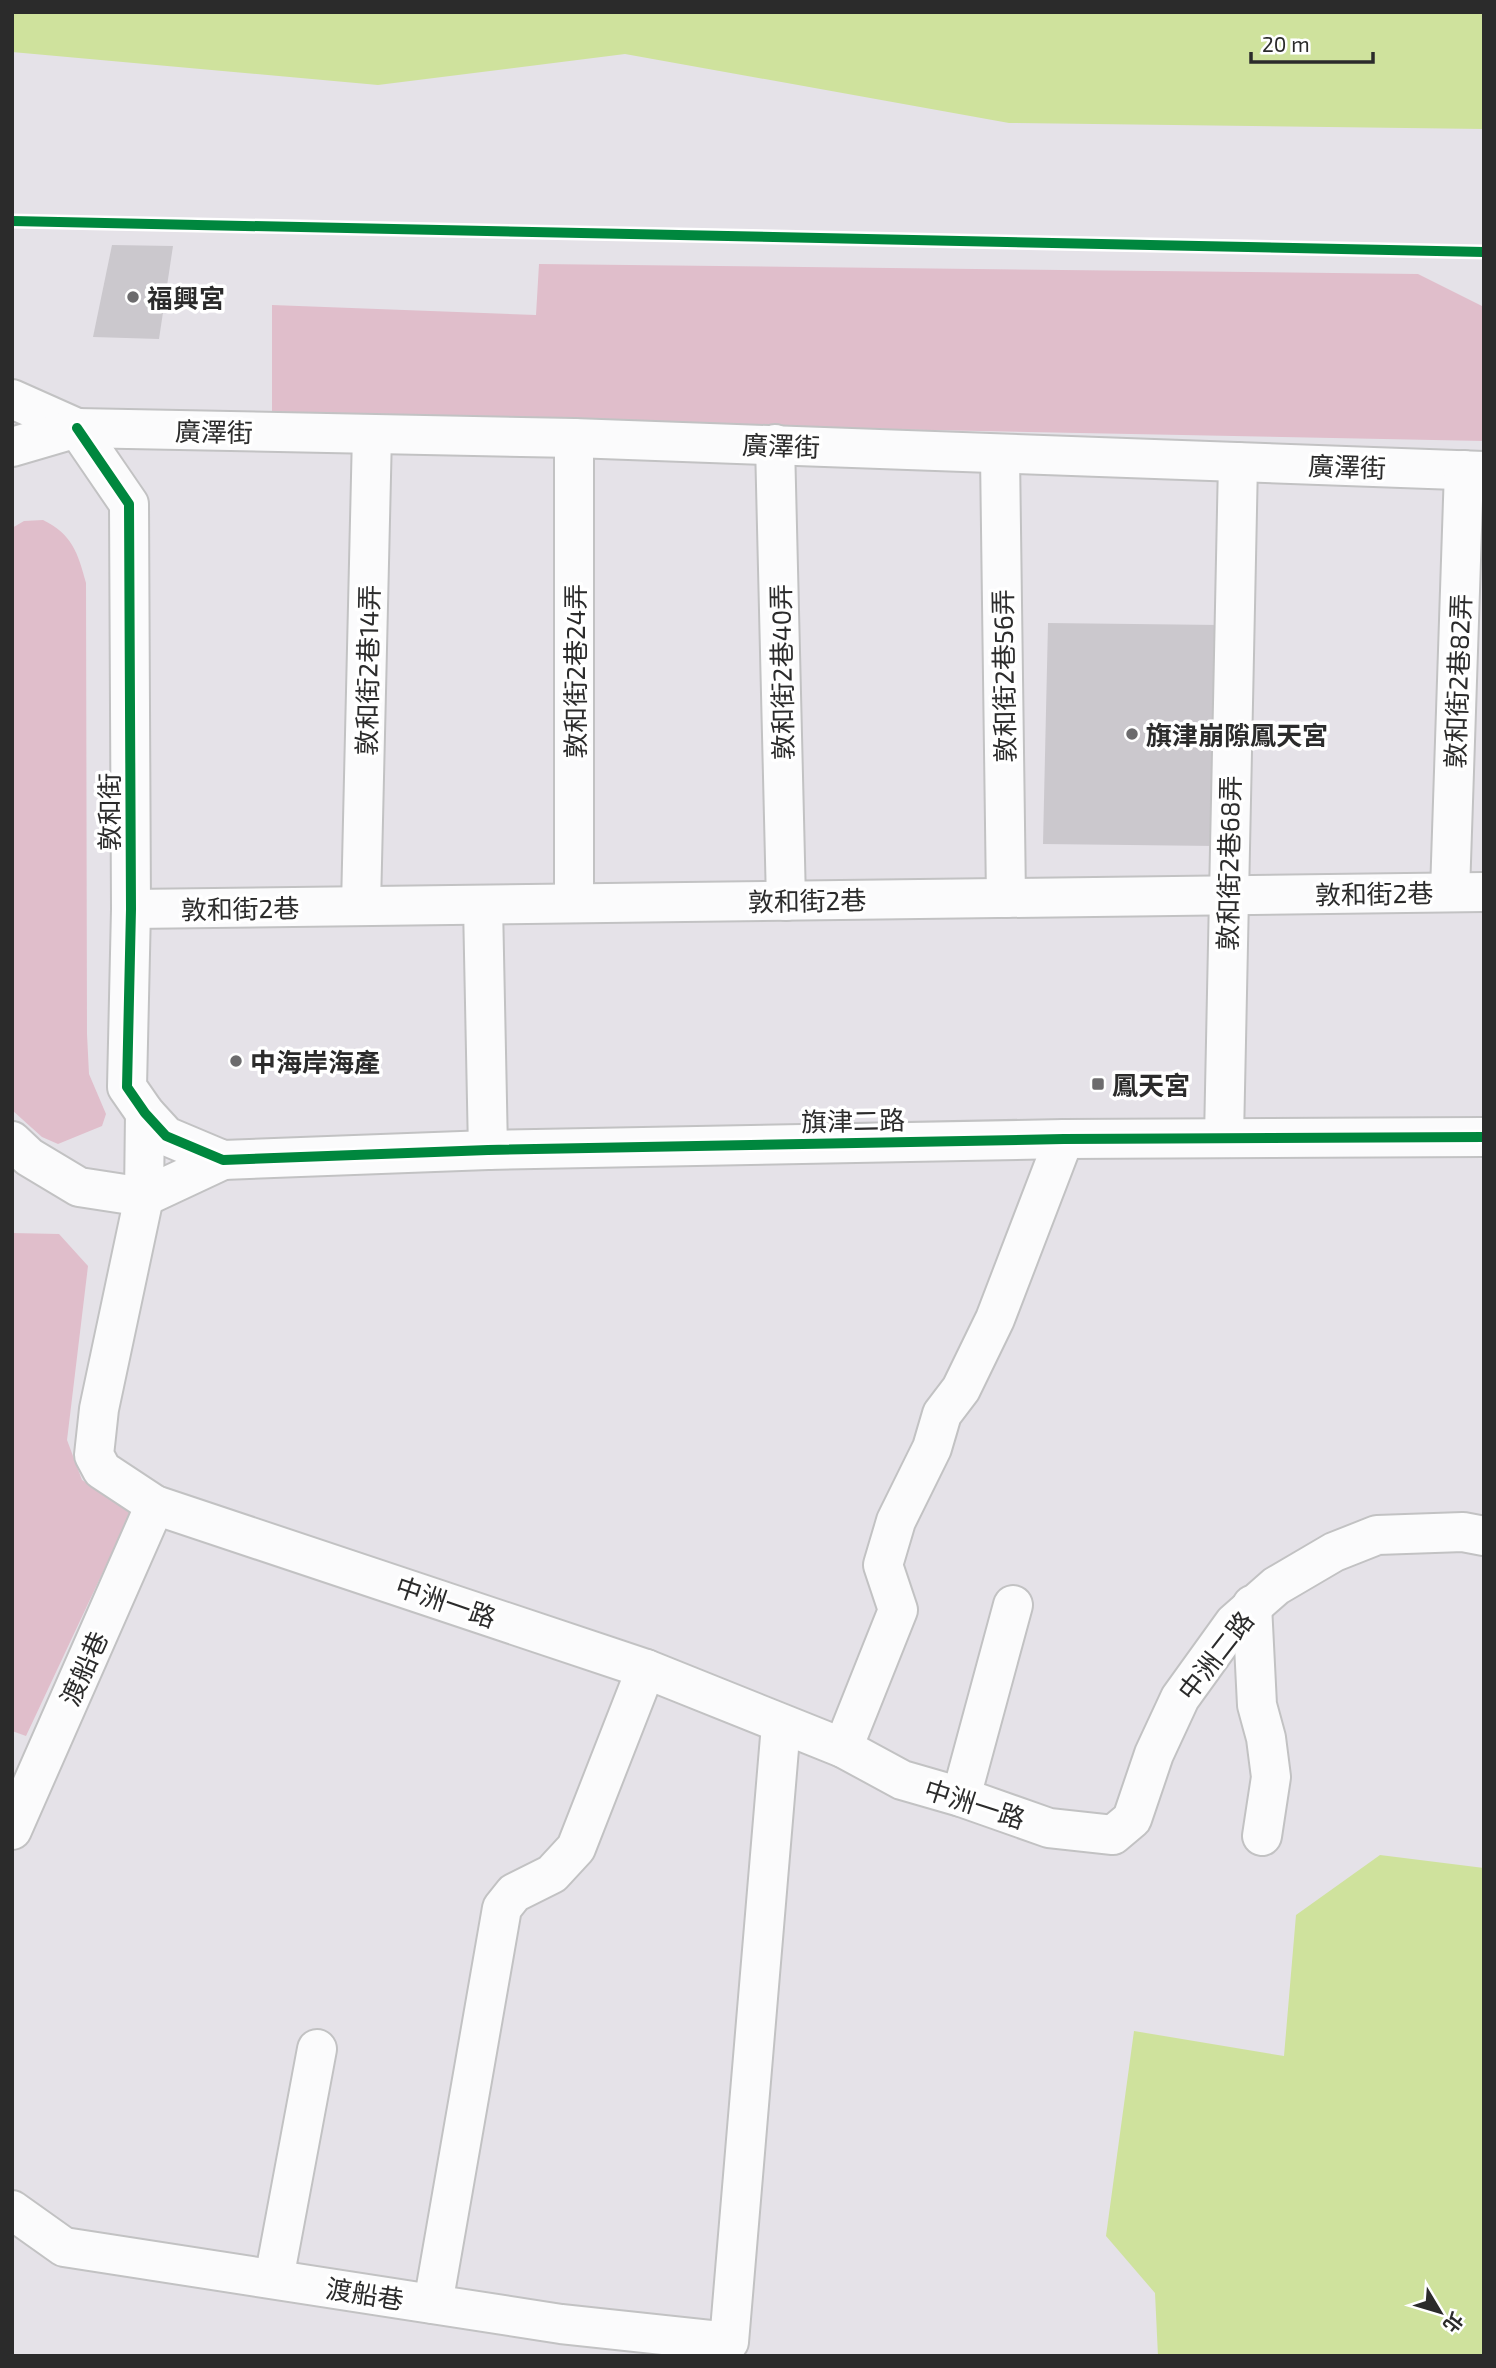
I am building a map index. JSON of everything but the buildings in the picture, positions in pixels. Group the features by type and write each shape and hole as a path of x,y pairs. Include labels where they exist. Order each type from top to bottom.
{"street":[{"path":"12,399 77,428"},
{"path":"12,447 77,428"},
{"name":"廣澤街","path":"77,428 775,444 1000,455 1474,471"},
{"name":"敦和街","path":"77,428 129,504 131,909 127,1087 145,1113 166,1136 223,1160"},
{"name":"敦和街2巷14弄","path":"361,906 372,434"},
{"name":"敦和街2巷24弄","path":"574,438 574,903"},
{"name":"敦和街2巷40弄","path":"775,444 786,901"},
{"name":"敦和街2巷56弄","path":"1000,455 1006,898"},
{"name":"敦和街2巷68弄","path":"1224,1138 1238,463"},
{"name":"敦和街2巷82弄","path":"1467,892 1474,471"},
{"name":"敦和街2巷","path":"131,909 1467,892"},
{"path":"483,905 488,1150"},
{"name":"中洲一路","path":"145,1113 144,1197 99,1409 94,1455 102,1470 155,1505 646,1669 843,1748 902,1780 961,1797 1049,1828 1113,1835 1132,1819"},
{"name":"旗津二路","path":"223,1160 488,1150 1064,1139 1484,1137"},
{"path":"843,1748 898,1610 883,1565 896,1521 932,1448 942,1415 961,1389 995,1319 1064,1139"},
{"path":"12,1141 29,1157 79,1187 144,1197 223,1160"},
{"name":"渡船巷","path":"12,1830 155,1505"},
{"name":"中洲二路","path":"1132,1819 1154,1754 1180,1698 1227,1633 1252,1605 1276,1586 1334,1552 1377,1535 1463,1532 1484,1536"},
{"path":"961,1797 1013,1605"},
{"path":"1252,1605 1257,1705 1266,1738 1270,1777 1262,1836"},
{"path":"433,2304 502,1908 514,1893 552,1874 576,1848 646,1669"},
{"name":"渡船巷","path":"12,2210 64,2247 561,2324 729,2342 781,1725"},
{"path":"274,2280 317,2049"}],"shaded area":[{"path":"12,12 1484,12 1484,129 1009,123 625,54 378,85 12,52"},
{"path":"539,264 1418,274 1484,307 1484,441 272,417 272,305 536,315"},
{"path":"43,520 67,538 80,562 86,583 87,1034 89,1074 106,1114 102,1126 58,1144 42,1137 12,1110 12,528 24,521"},
{"path":"12,1233 59,1234 88,1266 67,1440 82,1480 132,1510 26,1736 12,1731"},
{"path":"1380,1855 1484,1868 1484,2356 1158,2356 1155,2293 1106,2236 1134,2031 1284,2056 1296,1915"}],"cycle path":[{"path":"12,221 1484,252"},
{"path":"77,428 129,504 131,909 127,1087 145,1113 166,1136 223,1160 488,1150 1064,1139 1484,1137"}],"place":[{"name":"福興宮","path":"133,297"},
{"name":"旗津崩隙鳳天宮","path":"1132,734"},
{"name":"中海岸海產","path":"236,1061"},
{"name":"鳳天宮","path":"1098,1084"}]}
